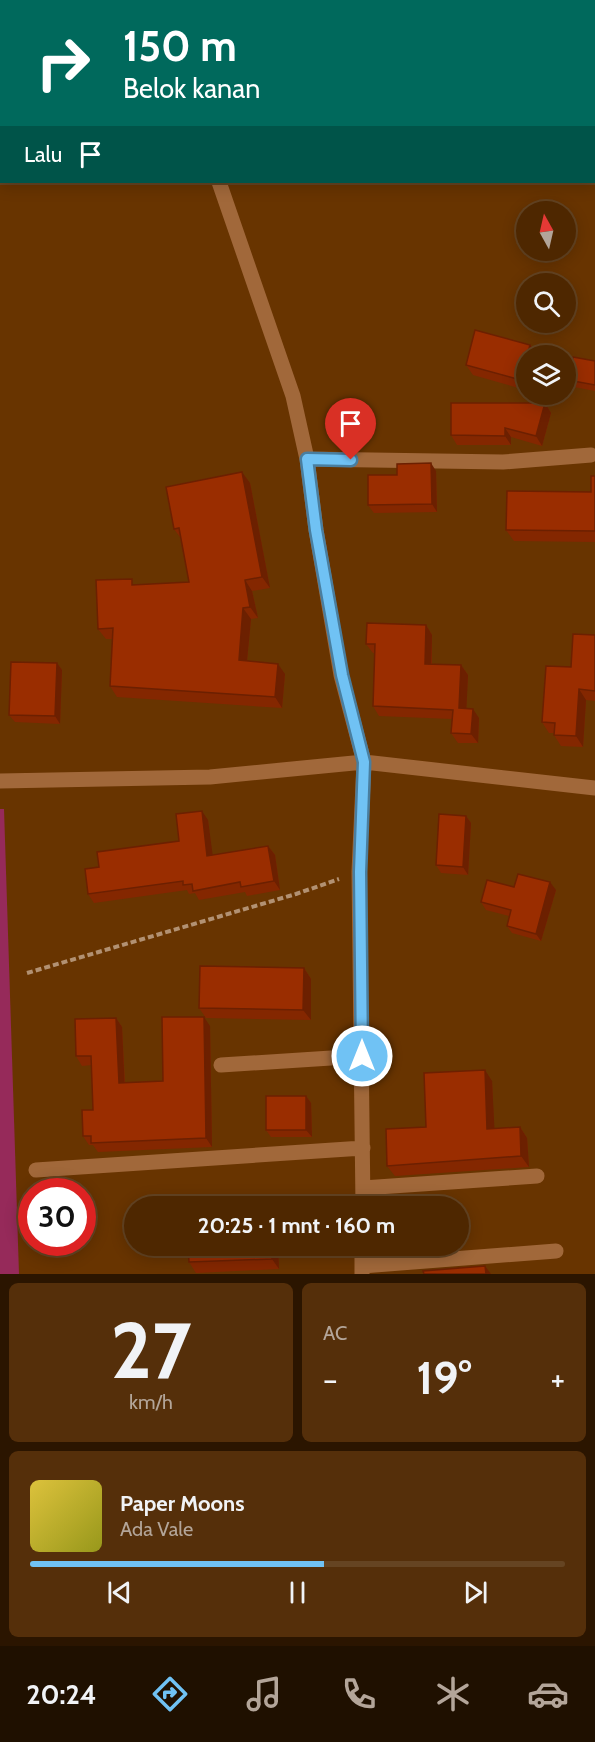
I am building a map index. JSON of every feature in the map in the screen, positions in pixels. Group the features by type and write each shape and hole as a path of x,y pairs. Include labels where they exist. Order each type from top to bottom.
{"street":[{"path":"219,183 293,396 307,459 340,665 364,762 360,872 363,1196"},
{"path":"307,459 503,462 591,455"},
{"path":"0,781 210,777 364,762 595,788"},
{"path":"221,1065 362,1056"},
{"path":"36,1170 363,1148"},
{"path":"363,1188 537,1176"},
{"path":"362,1270 556,1251"}],"path":[{"path":"27,974 296,894 360,872"}],"shaded area":[{"path":"0,809 4,809 19,1274 0,1274"}],"building":[{"path":"475,330 530,345 516,345 516,379 466,365"},
{"path":"576,358 595,361 595,385 576,381"},
{"path":"451,403 544,405 536,436 505,428 505,436 451,435"},
{"path":"431,463 432,504 368,505 368,475 397,475 397,464"},
{"path":"242,472 262,577 245,580 250,607 243,608 239,660 278,664 275,697 110,686 113,628 98,629 96,580 132,579 132,585 189,582 179,528 174,529 166,487"},
{"path":"591,476 595,476 595,531 506,530 507,491 591,492"},
{"path":"367,623 426,625 425,664 461,665 459,708 473,709 471,734 451,733 453,710 373,706 375,644 366,644"},
{"path":"573,634 595,635 595,691 579,689 576,736 554,735 555,723 542,722 546,666 571,667"},
{"path":"11,662 57,663 55,716 9,715"},
{"path":"202,811 207,856 268,846 274,881 241,887 240,882 193,891 192,884 183,885 183,881 88,894 85,869 99,867 97,852 179,841 176,814"},
{"path":"439,814 466,816 463,867 436,865"},
{"path":"518,874 550,882 536,934 507,926 511,910 481,902 487,880 514,887"},
{"path":"200,966 304,968 303,1010 199,1008"},
{"path":"162,1017 204,1017 206,1138 91,1143 91,1136 83,1136 82,1110 93,1110 91,1056 76,1056 75,1019 116,1018 119,1083 163,1081"},
{"path":"485,1070 487,1129 520,1127 521,1156 387,1166 386,1129 426,1127 424,1073"},
{"path":"266,1096 306,1096 306,1130 266,1130"},
{"path":"189,1256 272,1256 272,1259 189,1262"},
{"path":"485,1266 486,1274 424,1274 423,1271"}],"route":[{"path":"351,460 307,459 328,604 342,675 364,762 360,872 362,1056"}]}
